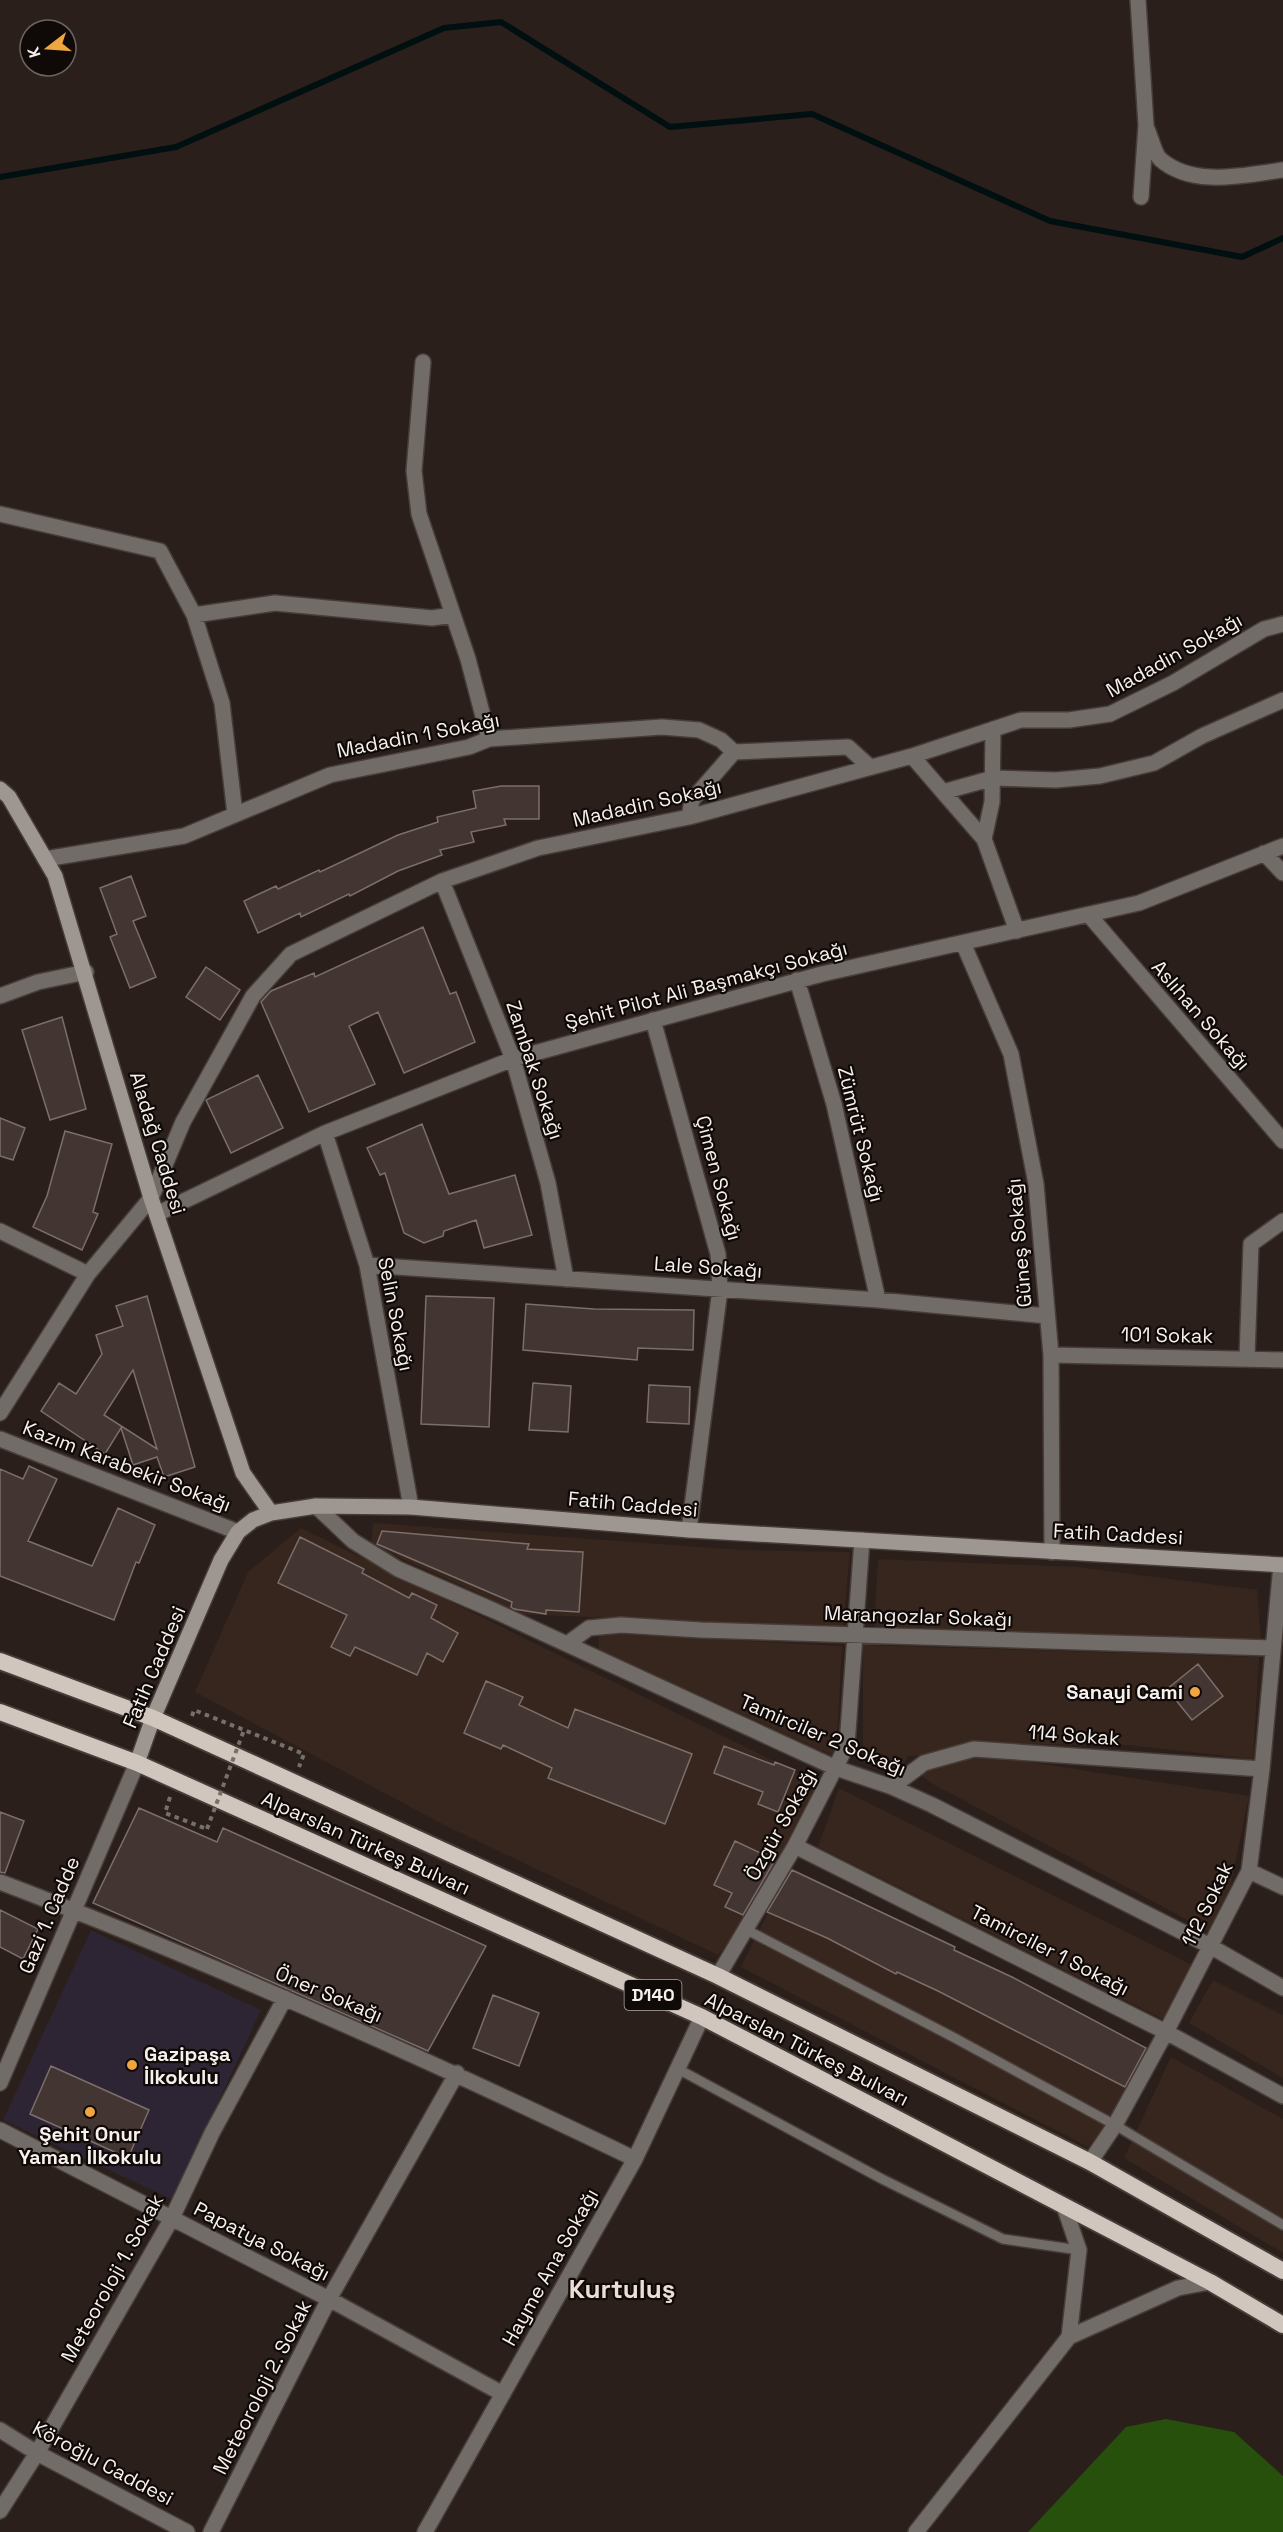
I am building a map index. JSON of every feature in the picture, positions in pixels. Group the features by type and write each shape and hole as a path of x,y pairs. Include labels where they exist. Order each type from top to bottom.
{"highway":[{"name":"Alparslan Türkeş Bulvarı","path":"0,1661 153,1718 718,1976 1090,2162 1283,2271"},
{"name":"Alparslan Türkeş Bulvarı","path":"0,1712 137,1763 702,2018 1210,2282 1283,2325"}],"main road":[{"name":"Aladağ Caddesi","path":"0,789 9,797 55,876 86,972 156,1214 243,1473 271,1513"},
{"name":"Fatih Caddesi","path":"137,1763 153,1718 221,1560 238,1532 253,1520 271,1513 316,1506 411,1507 689,1530 1282,1565"}],"street":[{"path":"1138,0 1146,126 1141,197"},
{"path":"1146,126 1159,158 1191,176 1229,177 1283,170"},
{"path":"423,362 414,471 419,514 468,658 489,739"},
{"path":"0,514 159,551 194,615 222,703 235,814"},
{"path":"194,615 275,603 432,618 453,615"},
{"name":"Madadin Sokağı","path":"151,1198 183,1122 253,996 291,954 442,881 538,849 688,817 912,756 1021,720 1069,720 1110,714 1173,684 1264,629 1283,624"},
{"path":"943,792 993,778 1056,780 1100,776 1154,763 1202,736 1283,700"},
{"name":"Madadin 1 Sokağı","path":"45,859 184,836 330,775 469,747 489,739 662,727 699,730 721,740 734,752"},
{"path":"984,839 992,802 993,729"},
{"path":"688,817 692,800 734,752 848,747 870,767"},
{"path":"912,756 984,839 1017,931"},
{"name":"Şehit Pilot Ali Başmakçı Sokağı","path":"156,1214 325,1133 513,1059 797,980 1139,903 1283,846"},
{"path":"1264,853 1283,873"},
{"name":"Zambak Sokağı","path":"442,881 513,1059 548,1183 566,1279"},
{"name":"Aslıhan Sokağı","path":"1089,915 1283,1142"},
{"name":"Güneş Sokağı","path":"963,943 1011,1054 1036,1184 1051,1355 1052,1552"},
{"path":"0,996 38,982 86,972"},
{"name":"Zümrüt Sokağı","path":"797,980 834,1104 878,1300"},
{"name":"Çimen Sokağı","path":"652,1020 718,1254 720,1289 689,1530"},
{"name":"Selin Sokağı","path":"325,1133 367,1265 411,1507"},
{"path":"0,1413 88,1274 151,1198"},
{"path":"1247,1358 1251,1244 1283,1221"},
{"path":"0,1232 88,1274"},
{"name":"Lale Sokağı","path":"367,1265 878,1300 1047,1316"},
{"name":"101 Sokak","path":"1051,1355 1283,1360"},
{"name":"Kazım Karabekir Sokağı","path":"0,1439 238,1532"},
{"name":"Tamirciler 2 Sokağı","path":"316,1506 354,1541 398,1569 836,1768 892,1787 1210,1946 1283,1988"},
{"name":"Özgür Sokağı","path":"718,1976 795,1846 847,1745 862,1540"},
{"name":"112 Sokak","path":"1090,2162 1115,2125 1166,2032 1249,1871 1262,1769 1272,1648 1282,1565"},
{"name":"Marangozlar Sokağı","path":"567,1644 589,1628 621,1625 1272,1648"},
{"name":"114 Sokak","path":"892,1787 924,1762 974,1749 1262,1769"},
{"name":"Gazi 1. Cadde","path":"0,2083 137,1763"},
{"name":"Tamirciler 1 Sokağı","path":"795,1846 1166,2032 1283,2096"},
{"path":"1249,1871 1283,1887"},
{"name":"Öner Sokağı","path":"0,1882 75,1910 285,1998 457,2073 636,2159"},
{"name":"Meteoroloji 1. Sokak","path":"0,2511 37,2452 172,2218 212,2133 285,1998"},
{"name":"Hayme Ana Sokağı","path":"425,2532 636,2159 702,2018"},
{"name":"Meteoroloji 2. Sokak","path":"212,2532 329,2299 457,2073"},
{"name":"Papatya Sokağı","path":"0,2130 329,2299 503,2394"},
{"path":"1064,2206 1079,2250 1069,2337"},
{"path":"916,2532 1069,2337 1178,2288 1210,2282"},
{"name":"Köroğlu Caddesi","path":"0,2430 187,2532"}],"lane":[{"path":"745,1929 951,2036 1115,2125 1283,2225"},
{"path":"678,2069 882,2179 1003,2239 1079,2250"}],"path":[{"path":"194,1710 304,1754"},
{"path":"165,1813 207,1829 244,1730"}],"shaded area":[{"path":"373,1523 741,1550 850,1552 843,1628 517,1614 478,1593 371,1545"},
{"path":"301,1528 818,1783 747,1919 718,1955 448,1827 195,1692 248,1572"},
{"path":"878,1559 1077,1567 1257,1590 1261,1641 874,1631"},
{"path":"599,1633 842,1646 836,1757 599,1650"},
{"path":"863,1645 1259,1657 1253,1759 1128,1745 993,1744 945,1754 908,1756 901,1769 863,1762"},
{"path":"977,1754 1249,1796 1227,1903 1212,1933 931,1783 915,1771"},
{"path":"839,1788 1194,1966 1165,2020 818,1847"},
{"path":"791,1867 1152,2050 1121,2109 1088,2147 741,1967"},
{"name":"Gazipaşa İlkokulu","path":"91,1930 261,2010 173,2200 3,2120"},
{"path":"1213,1980 1283,2015 1283,2078 1189,2023"},
{"path":"1171,2057 1283,2119 1283,2253 1124,2158"}],"green space":[{"path":"1166,2419 1234,2432 1283,2476 1283,2532 1028,2532 1126,2427"}],"building":[{"path":"501,786 539,786 539,819 504,819 506,825 471,832 474,842 440,850 442,855 398,871 350,896 349,894 301,917 300,913 258,933 244,901 276,886 278,889 319,870 320,872 398,835 438,822 437,817 476,808 473,791"},
{"path":"131,876 146,916 133,921 156,977 130,988 110,937 117,934 100,888"},
{"path":"423,927 450,994 456,992 475,1042 404,1073 378,1012 349,1026 375,1084 309,1112 261,1002 271,991 314,973 315,977"},
{"path":"206,967 240,990 220,1020 186,997"},
{"path":"62,1017 86,1109 50,1120 22,1030"},
{"path":"258,1075 283,1128 231,1153 206,1100"},
{"path":"0,1118 25,1128 13,1160 0,1156"},
{"path":"422,1124 449,1194 515,1175 532,1235 484,1248 476,1220 444,1231 443,1236 424,1243 404,1233 385,1173 380,1175 367,1148"},
{"path":"65,1131 112,1144 93,1212 98,1214 82,1250 33,1227 47,1196"},
{"path":"147,1296 195,1467 164,1477 157,1457 133,1465 121,1428 105,1454 41,1411 59,1383 76,1394 102,1354 96,1335 123,1326 116,1306","holes":["133,1370 157,1449 104,1415"]},
{"path":"426,1296 494,1298 489,1427 421,1424"},
{"path":"526,1304 594,1309 694,1310 693,1350 638,1348 637,1360 523,1350"},
{"path":"533,1383 571,1386 568,1432 529,1430"},
{"path":"649,1385 690,1387 689,1424 647,1422"},
{"path":"29,1466 57,1479 28,1541 92,1566 118,1508 155,1525 139,1563 136,1562 114,1620 0,1576 0,1469 23,1479"},
{"path":"382,1531 529,1544 527,1549 583,1552 579,1612 546,1610 546,1614 514,1609 511,1607 512,1602 377,1544"},
{"path":"300,1537 364,1569 362,1573 409,1598 412,1593 437,1605 431,1618 458,1633 443,1662 427,1653 417,1675 355,1647 350,1656 331,1647 347,1615 278,1583"},
{"name":"Sanayi Cami","path":"1198,1664 1223,1696 1192,1720 1167,1689"},
{"path":"486,1681 523,1697 519,1705 568,1728 575,1709 692,1754 665,1824 548,1778 552,1768 503,1745 501,1749 464,1733"},
{"path":"724,1746 774,1765 775,1762 795,1770 778,1812 758,1804 763,1792 714,1773"},
{"path":"139,1808 217,1842 223,1828 486,1946 428,2051 93,1903"},
{"path":"0,1812 24,1821 5,1873 0,1872"},
{"path":"735,1841 775,1860 743,1915 725,1907 732,1893 714,1885"},
{"path":"792,1870 955,1947 954,1950 1012,1977 1146,2048 1125,2087 938,1991 897,1972 896,1974 827,1938 767,1912"},
{"path":"0,1910 38,1929 23,1959 0,1947"},
{"path":"493,1995 539,2013 519,2066 473,2048"},
{"name":"Şehit Onur Yaman İlkokulu","path":"51,2066 149,2110 128,2158 30,2114"}],"waterway":[{"path":"0,177 176,147 444,28 501,22 670,127 812,114 1050,221 1242,257 1283,238"}],"place":[{"name":"Sanayi Cami","path":"1195,1692"},
{"name":"Gazipaşa İlkokulu","path":"132,2065"},
{"name":"Şehit Onur Yaman İlkokulu","path":"90,2112"}],"district":[{"name":"Kurtuluş","path":"622,2289"}]}
